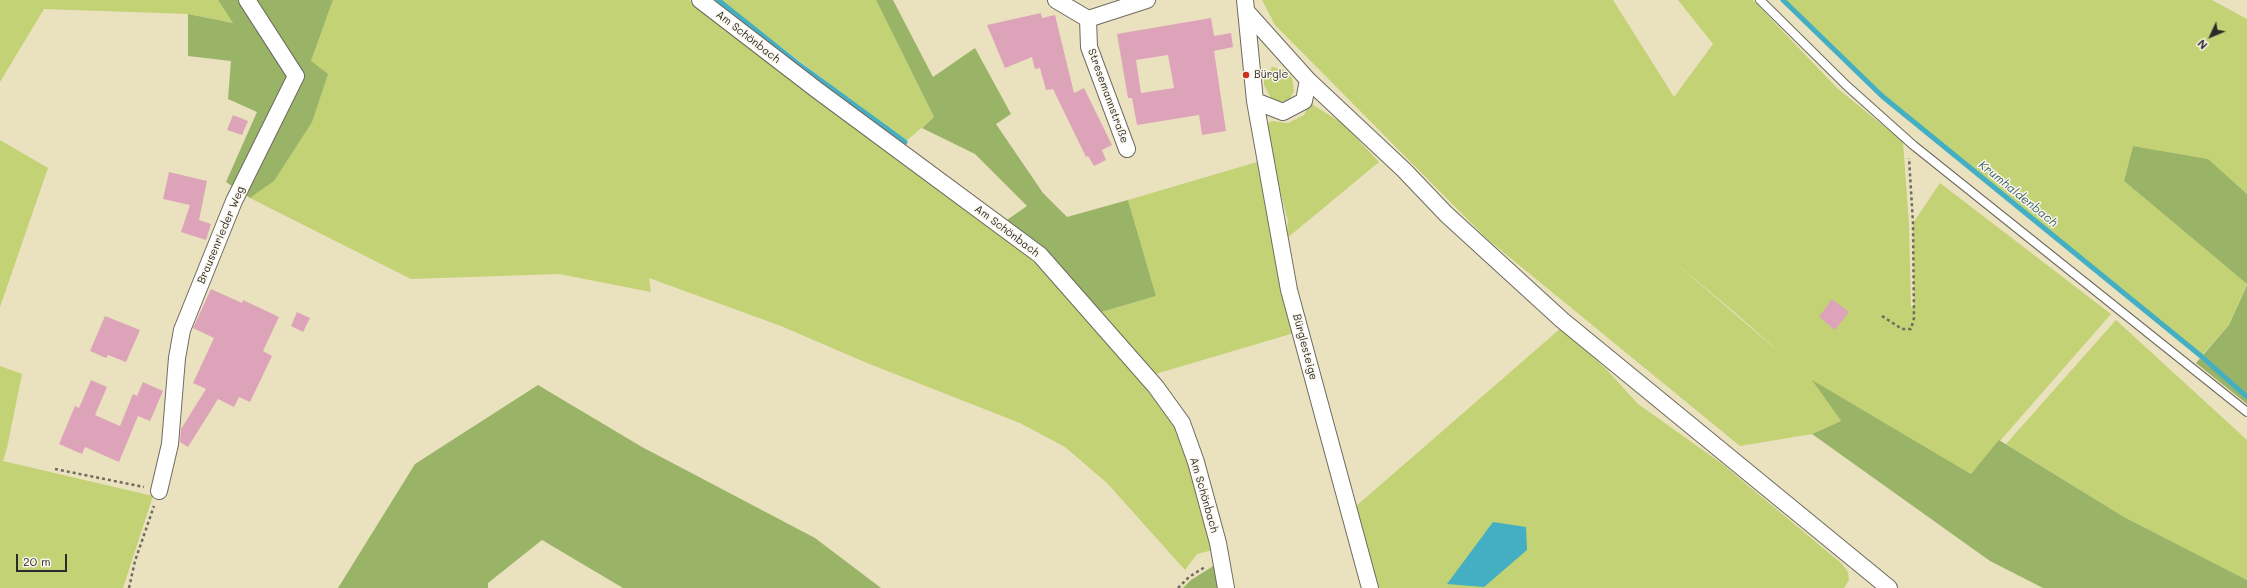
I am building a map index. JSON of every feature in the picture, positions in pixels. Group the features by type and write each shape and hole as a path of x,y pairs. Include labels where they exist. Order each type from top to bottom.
{"street":[{"name":"Brausenrieder Weg","path":"160,490 170,444 177,358 182,330 234,201 296,76 247,0"},
{"name":"Am Schönbach","path":"700,0 817,90 1040,256 1156,387 1182,423 1196,462 1221,557 1226,588"},
{"path":"1056,0 1088,19 1147,0"},
{"name":"Bürglesteige","path":"1243,3 1308,80 1404,170 1446,214 1562,320 1889,588"},
{"name":"Bürglesteige","path":"1243,3 1255,102 1289,290 1370,588"},
{"name":"Stresemannstraße","path":"1088,19 1089,46 1127,150"},
{"path":"1255,102 1282,112 1304,101 1308,80"}],"lane":[{"path":"1760,0 1847,86 1908,140 2247,412"}],"path":[{"path":"1882,316 1902,329 1911,329 1914,318 1913,223 1908,140"},
{"path":"55,469 160,490 135,561 129,588"},
{"path":"1178,588 1189,577 1221,557"}],"green space":[{"path":"0,0 218,0 233,23 188,14 44,9 0,82"},
{"path":"218,0 333,0 311,61 328,74 312,122 274,181 250,198 226,182 257,112 228,99 231,61 188,56 188,14 233,23"},
{"path":"333,0 689,0 1023,252 1054,281 1168,415 1190,457 1213,550 1197,554 1185,570 1107,483 1065,447 1020,423 867,363 781,326 649,278 651,292 559,274 411,279 250,198 274,181 311,61"},
{"path":"720,0 876,0 934,117 905,142"},
{"path":"876,0 893,0 933,77 975,48 1011,114 996,124 1043,193 1067,217 1128,200 1156,296 1098,313 1004,222 1027,206 975,154 922,128 934,117"},
{"path":"1262,0 1613,0 1674,97 1713,44 1678,0 1753,0 1837,88 1903,142 1909,225 1911,307 1914,308 1913,223 1940,183 2111,314 1971,474 1813,381 1841,421 1812,434 1740,446 1486,238 1275,25","holes":["1664,253 1740,317 1787,359"]},
{"path":"1783,0 2212,0 2247,19 2247,194 2207,159 2133,146 2124,181 2247,284 2229,325 2201,356 1882,96"},
{"path":"1272,67 1282,69 1292,78 1294,91 1289,100 1280,102 1271,98 1264,85 1264,79"},
{"path":"1310,103 1342,123 1379,162 1286,239 1288,221 1265,125 1272,121 1288,123 1304,115"},
{"path":"0,140 48,168 0,307"},
{"path":"2133,146 2208,159 2247,194 2247,284 2124,181"},
{"path":"1257,162 1279,278 1294,333 1152,375 1098,313 1156,296 1128,200"},
{"path":"2247,285 2247,404 2196,363 2229,325"},
{"path":"2116,320 2247,440 2247,580 2124,517 2006,444"},
{"path":"1561,328 1606,369 1638,404 1721,463 1841,563 1848,572 1849,580 1844,588 1377,588 1355,507"},
{"path":"0,366 22,374 3,461 153,496 123,588 0,588"},
{"path":"1812,380 1971,474 1999,440 2124,517 2247,580 2247,588 2043,588 1990,561 1812,434 1841,421"},
{"path":"538,385 642,447 815,538 881,588 623,588 542,540 488,583 488,588 338,588 415,464"},
{"path":"1218,563 1222,588 1183,588 1191,580"}],"water":[{"path":"1493,522 1526,527 1527,550 1484,587 1447,584"}],"building":[{"path":"1041,13 1042,18 1055,15 1074,93 1084,88 1112,145 1102,150 1106,160 1094,166 1088,156 1086,157 1053,89 1046,90 1040,68 1035,69 1032,57 1005,68 987,25"},
{"path":"1211,18 1214,36 1231,33 1233,47 1214,51 1226,131 1202,135 1199,115 1137,125 1132,98 1128,98 1117,34","holes":["1168,55 1174,88 1141,93 1136,60"]},
{"path":"233,115 248,121 242,135 227,130"},
{"path":"169,172 207,181 199,220 211,224 206,240 181,232 190,205 163,199"},
{"path":"211,289 242,303 243,300 279,317 263,351 272,356 250,402 239,397 234,407 218,399 188,447 180,442 181,429 206,389 193,383 214,338 193,328"},
{"path":"1832,299 1849,312 1835,330 1819,317"},
{"path":"297,312 310,318 303,332 291,326"},
{"path":"105,316 140,330 126,362 108,355 106,358 90,351"},
{"path":"91,380 107,387 95,415 120,426 133,394 137,396 143,382 163,391 150,421 138,416 119,462 85,447 82,454 59,444 75,406 79,408"}],"waterway":[{"path":"718,0 797,63 905,142"},
{"name":"Krumhaldenbach","path":"1783,0 1882,96 2201,356 2247,397"}],"place":[{"name":"Bürgle","path":"1246,75"}]}
